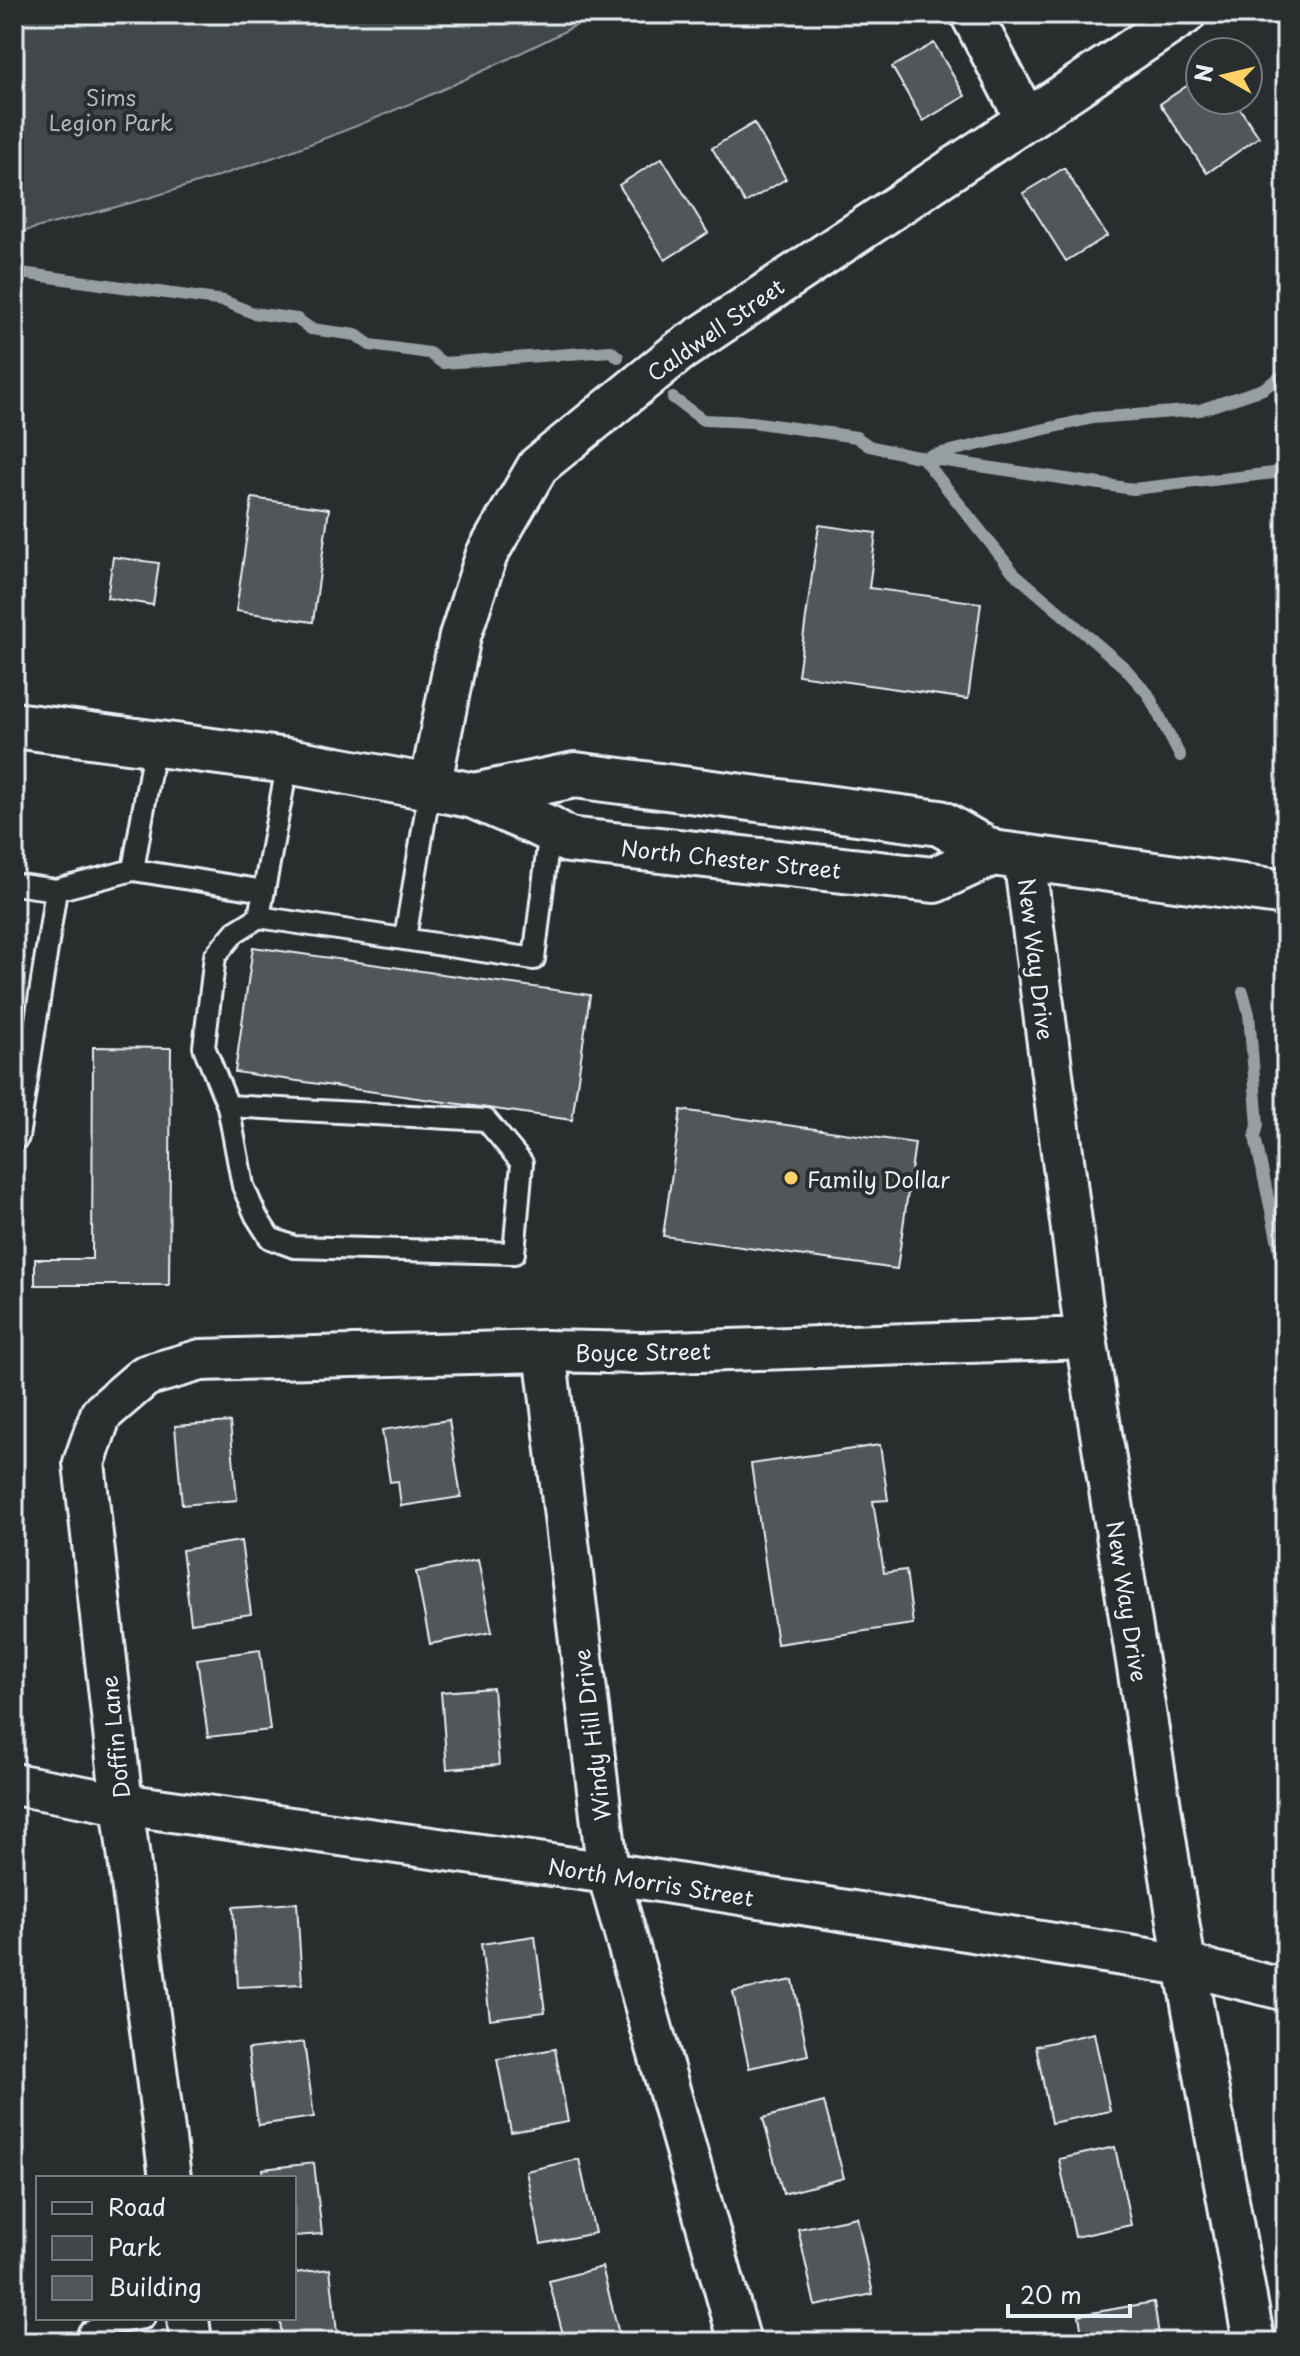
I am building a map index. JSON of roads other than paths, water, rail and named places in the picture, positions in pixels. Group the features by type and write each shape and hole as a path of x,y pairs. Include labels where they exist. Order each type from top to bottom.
{"main road":[{"name":"North Chester Street","path":"14,725 288,761 474,796 568,840 934,880 1008,855"},
{"name":"North Chester Street","path":"474,796 575,775 940,823 1008,855 1286,893"}],"street":[{"path":"971,14 1026,119"},
{"name":"Caldwell Street","path":"430,787 460,636 487,554 538,466 681,350 1185,14"},
{"name":"New Way Drive","path":"1008,855 1185,1965 1254,2342"},
{"name":"Boyce Street","path":"201,1360 545,1351 642,1353 1086,1338"},
{"name":"Windy Hill Drive","path":"545,1351 608,1873 740,2342"},
{"name":"Doffin Lane","path":"170,2176 122,1804 84,1463 101,1414 145,1376 201,1360"},
{"name":"North Morris Street","path":"14,1784 122,1804 608,1873 1185,1965 1286,1990"},
{"path":"188,2320 191,2342"}],"lane":[{"path":"133,870 155,743"},
{"path":"259,917 288,761"},
{"path":"405,938 430,787"},
{"path":"228,1106 486,1120 522,1163 514,1253 294,1247 270,1238 243,1186 228,1106 204,1047 215,956 235,932 259,917 534,959 550,829"},
{"path":"14,884 56,890 133,870 264,891"},
{"path":"14,1138 18,1137 56,890"},
{"path":"89,2332 132,2320"}],"waterway":[{"path":"14,272 224,301 253,313 297,319 311,329 356,335 370,345 429,353 443,363 611,351 618,357"},
{"path":"929,456 1093,418 1200,410 1263,389 1286,373"},
{"path":"673,398 703,420 752,422 856,437 869,446 913,456 1133,489 1274,473 1286,469"},
{"path":"922,457 1014,573 1125,668 1148,694 1180,756"},
{"path":"1243,992 1249,1014 1258,1125 1255,1137 1282,1261 1280,1375 1286,1375"}],"place":[{"name":"Family Dollar","path":"791,1178"}],"park label":[{"name":"Sims Legion Park","path":"111,108"}]}
